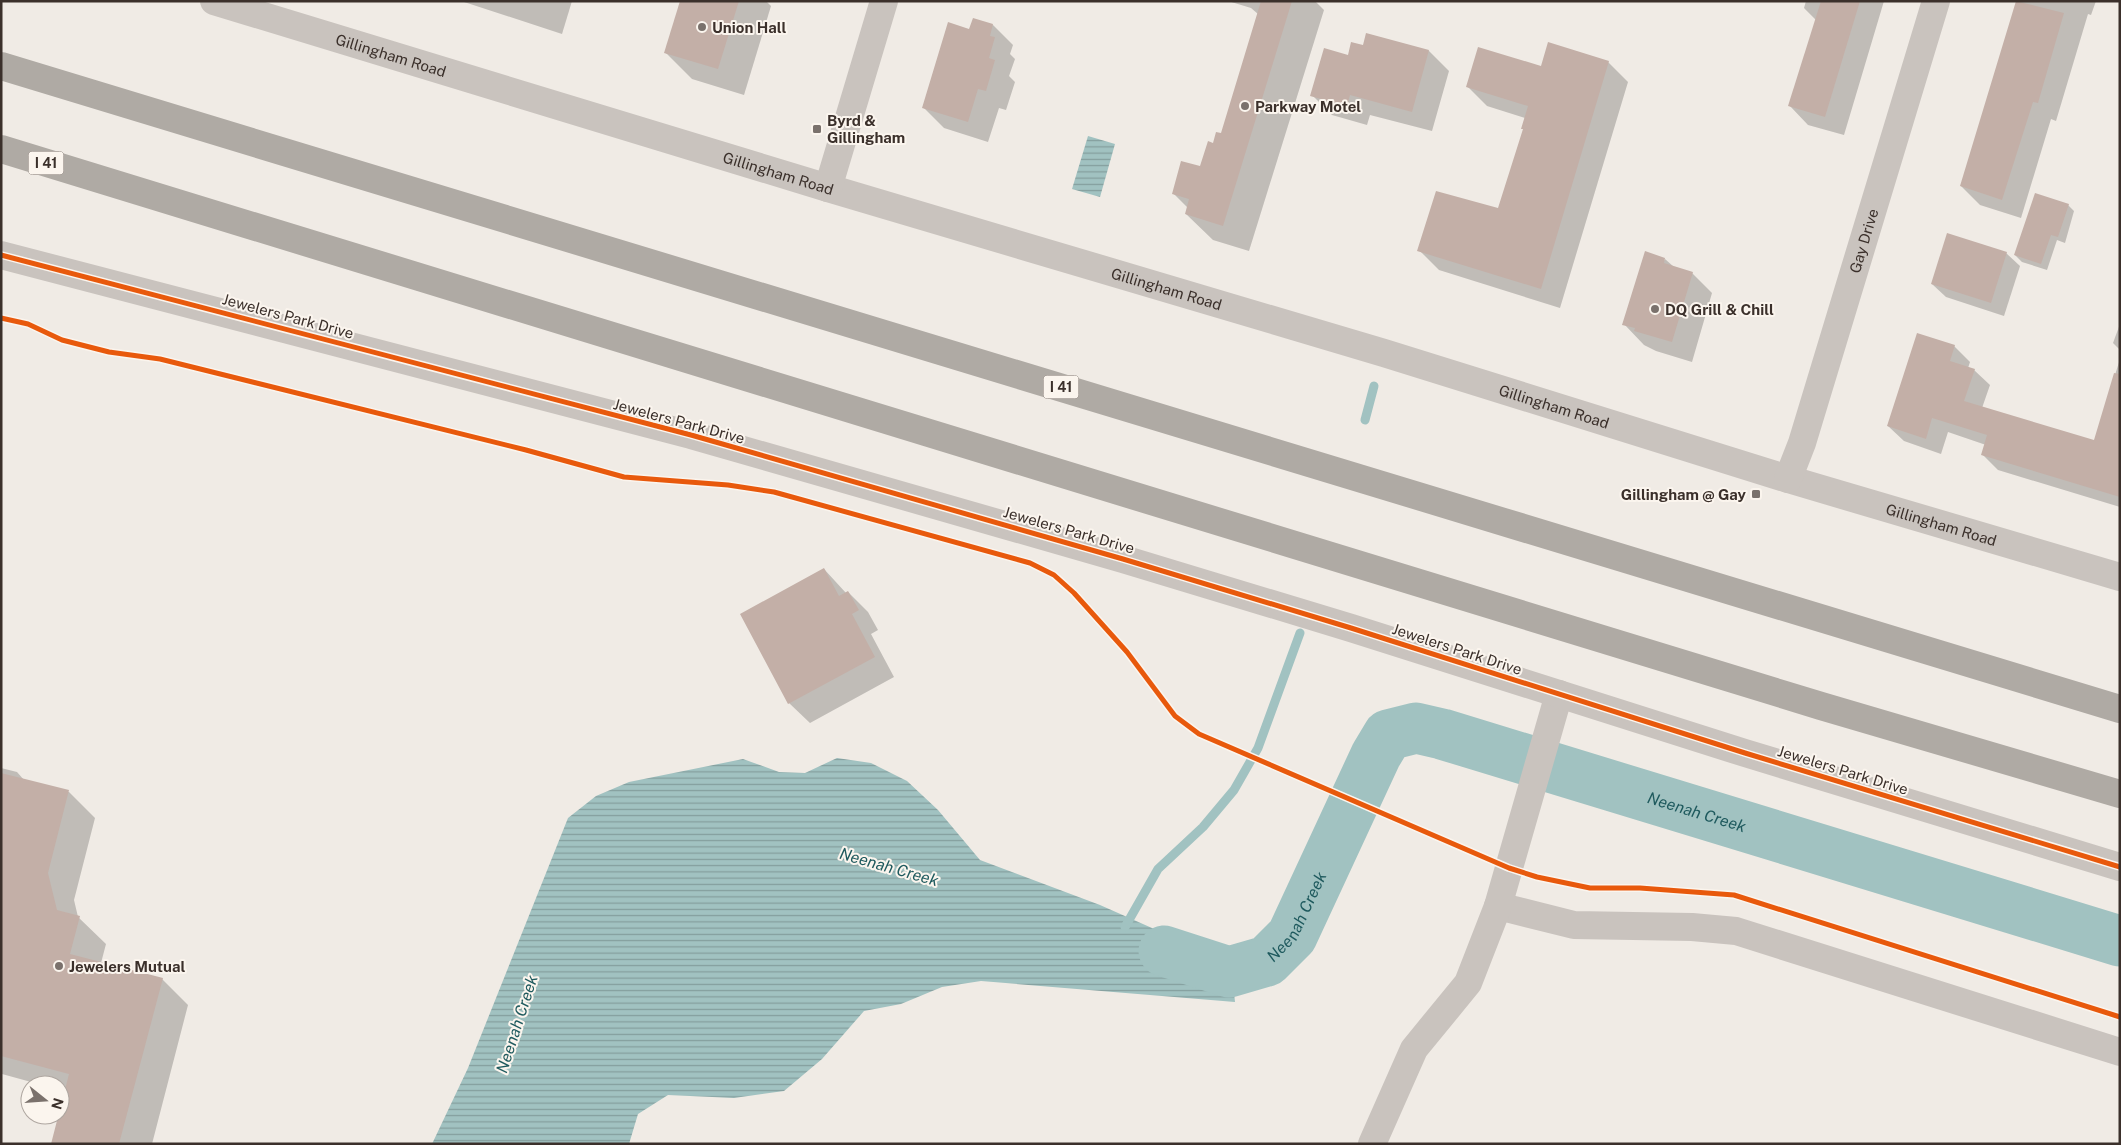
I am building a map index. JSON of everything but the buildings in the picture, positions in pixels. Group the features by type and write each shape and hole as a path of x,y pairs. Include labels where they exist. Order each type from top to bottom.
{"highway":[{"name":"I 41","path":"1,66 2120,708"},
{"name":"I 41","path":"1,149 1811,703 2120,794"}],"street":[{"name":"Gillingham Road","path":"214,1 828,188 1384,353 1788,479 2120,577"},
{"path":"828,188 884,1"},
{"name":"Gay Drive","path":"1788,479 1802,443 1936,1"},
{"name":"Jewelers Park Drive","path":"1,255 708,440 1123,559 2120,867"},
{"path":"1372,1144 1414,1049 1468,982 1498,906 1559,694"},
{"path":"1498,906 1574,925 1692,927 1736,931 2120,1052"}],"water":[{"path":"1088,136 1115,144 1100,197 1072,189"},
{"path":"837,758 871,763 907,781 938,810 980,860 1100,905 1231,963 1235,1002 981,981 942,987 901,1004 864,1011 822,1059 784,1091 734,1098 668,1095 638,1114 629,1144 432,1144 468,1068 568,818 596,796 629,782 743,759 779,772 805,773"}],"waterway":[{"path":"1365,420 1374,386"},
{"path":"1125,927 1158,869 1203,827 1234,790 1258,748 1300,633"},
{"name":"Neenah Creek","path":"1164,951 1229,972 1267,961 1292,936 1376,755 1388,735 1416,728 1442,734 2120,941"}],"cycle path":[{"path":"1,255 691,435 1123,559 1351,628 1745,753 2120,867"},
{"path":"1,318 28,324 62,340 109,352 160,359 526,450 624,477 728,485 774,492 1030,563 1054,575 1074,593 1127,652 1175,716 1199,734 1509,868 1537,877 1590,888 1640,888 1734,895 2120,1017"}],"place":[{"name":"Union Hall","path":"702,27"},
{"name":"Parkway Motel","path":"1245,106"},
{"name":"Byrd & Gillingham","path":"817,129"},
{"name":"DQ Grill & Chill","path":"1655,309"},
{"name":"Gillingham @ Gay","path":"1756,494"},
{"name":"Jewelers Mutual","path":"59,966"}]}
